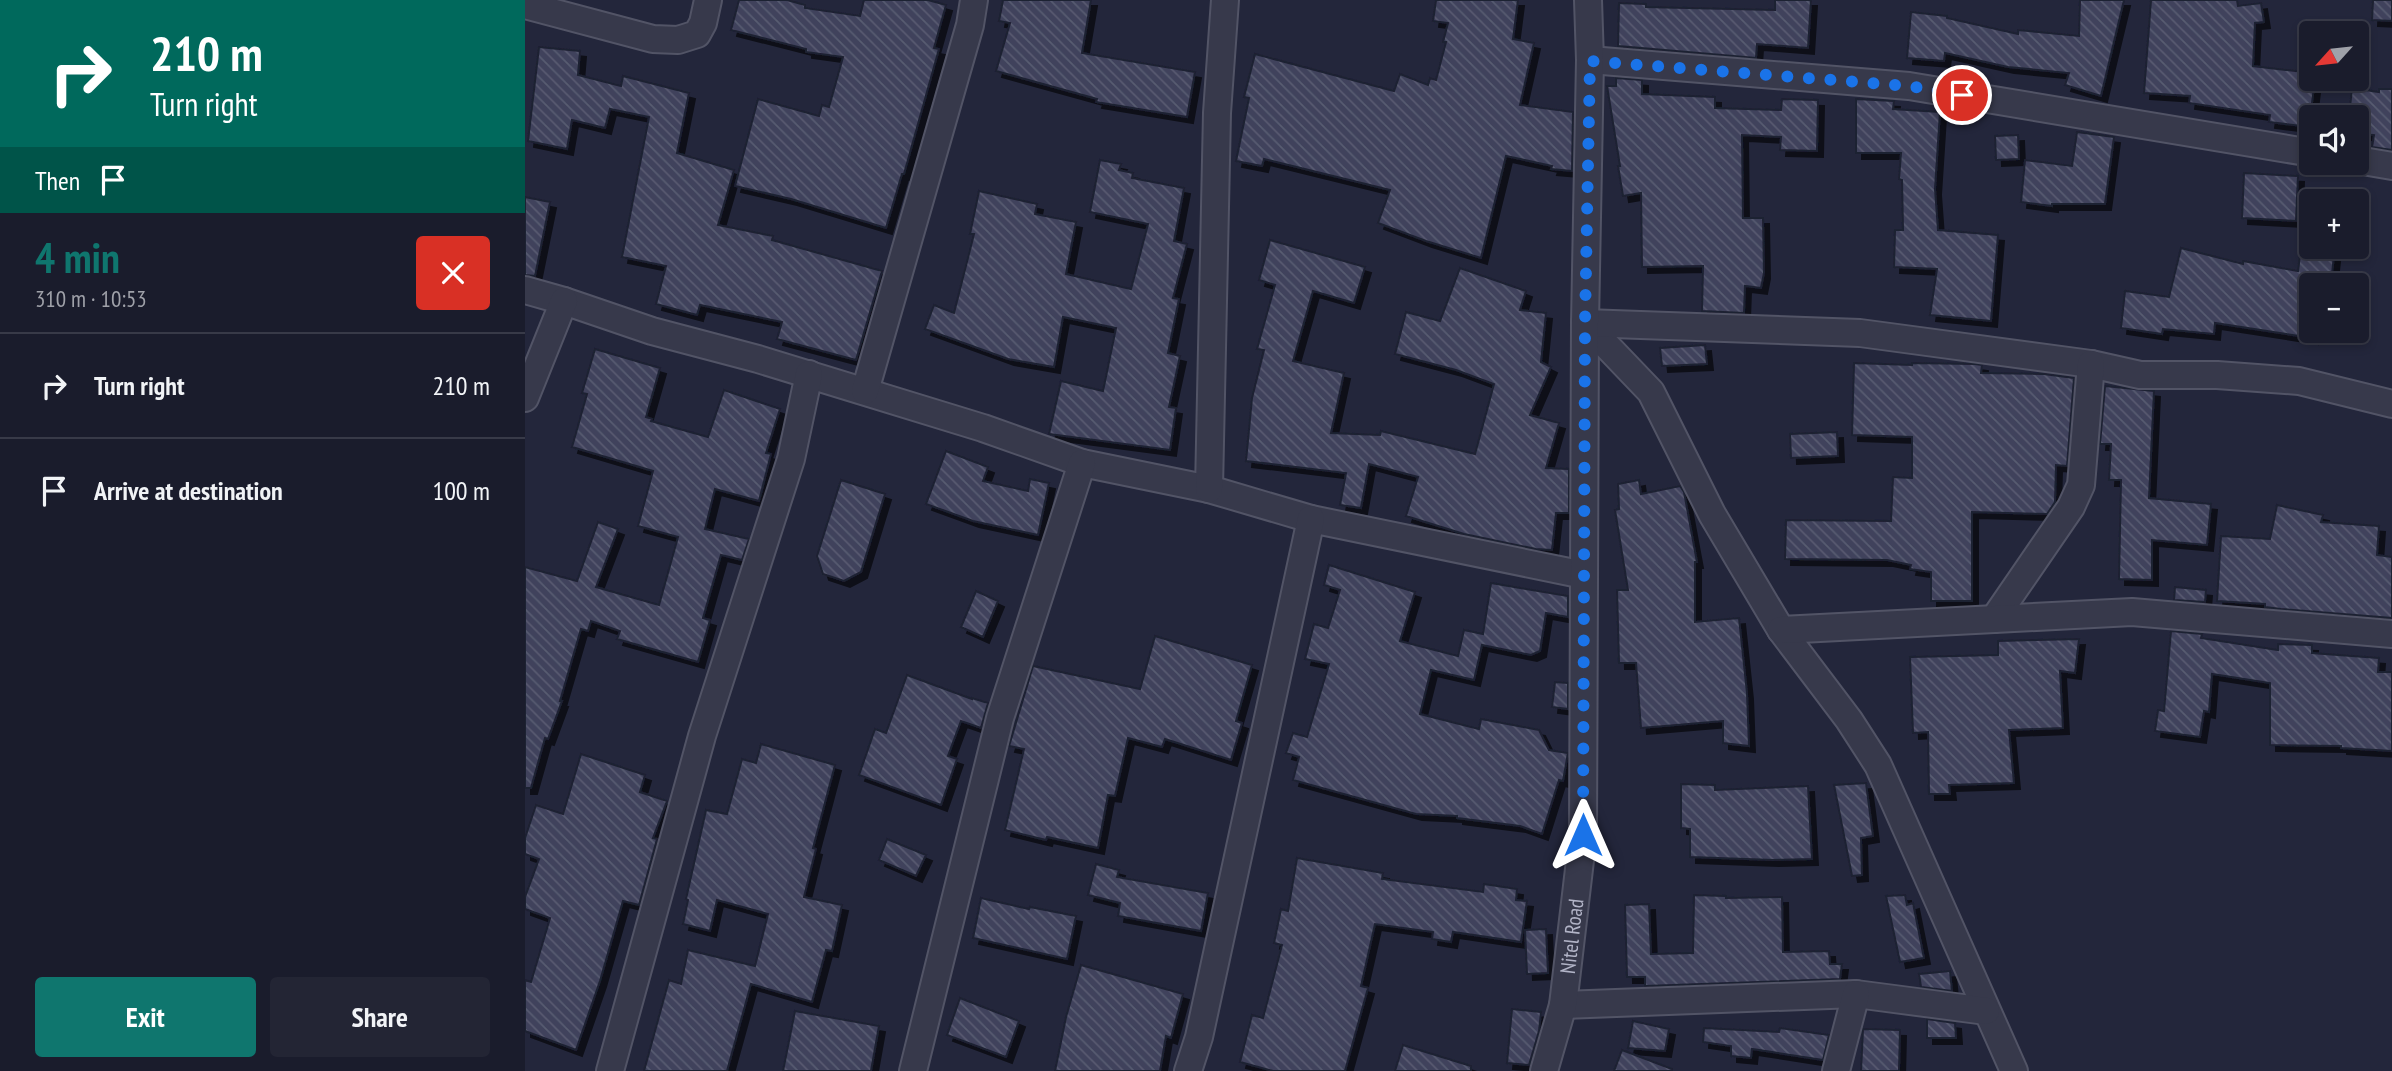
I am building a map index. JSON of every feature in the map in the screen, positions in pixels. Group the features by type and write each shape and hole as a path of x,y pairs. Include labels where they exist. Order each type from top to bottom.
{"street":[{"path":"525,5 653,39 678,40 697,34 703,23 708,0"},
{"path":"865,391 970,25 974,0"},
{"path":"1209,489 1217,113 1225,0"},
{"name":"Nitel Road","path":"1544,1071 1563,1006 1583,835 1585,323 1590,61 1588,0"},
{"path":"1590,61 1909,86 2299,151"},
{"path":"2369,162 2392,166"},
{"path":"525,290 652,331 865,391 1082,463 1209,489 1311,519 1584,575"},
{"path":"525,398 565,301"},
{"path":"1585,323 1860,333 2091,364 2140,375 2217,375 2299,381 2392,404"},
{"path":"1585,323 1651,391 1712,514 1781,630 1849,720 1878,765 2014,1071"},
{"path":"1994,619 2071,508 2081,485 2091,364"},
{"path":"610,1071 702,736 791,458 810,374"},
{"path":"913,1071 1000,718 1082,463"},
{"path":"1188,1071 1199,1037 1311,519"},
{"path":"1781,630 2132,612 2392,634"},
{"path":"1563,1006 1856,994 1986,1011"},
{"path":"1836,1071 1856,994"}],"building":[{"path":"739,0 787,0 805,5 805,8 860,16 864,0 928,0 946,5 934,48 939,49 886,228 791,199 735,186 758,99 819,116 822,105 829,107 843,57 806,52 806,49 731,30"},
{"path":"1003,0 1091,0 1082,53 1195,72 1187,117 1096,102 1097,99 996,71 1010,23 999,21"},
{"path":"1436,0 1518,0 1513,39 1534,43 1520,105 1573,112 1572,171 1551,169 1552,166 1506,156 1481,258 1378,223 1390,190 1264,159 1262,166 1236,161 1249,98 1244,97 1255,54 1394,91 1400,74 1428,85 1430,78 1436,80 1448,23 1433,21"},
{"path":"1775,0 1811,0 1808,48 1757,44 1756,58 1618,46 1619,3 1646,4 1646,7 1775,10"},
{"path":"2080,0 2124,0 2101,96 2065,85 2069,73 2008,67 1945,53 1944,61 1907,58 1911,12 1947,16 2018,34 2018,30 2079,36"},
{"path":"2151,0 2237,0 2238,6 2261,3 2264,22 2255,23 2253,66 2299,71 2299,91 2314,91 2312,105 2299,105 2299,126 2269,122 2270,115 2189,103 2190,96 2144,93"},
{"path":"2373,0 2392,0 2392,21 2372,20"},
{"path":"539,47 580,51 578,75 621,86 623,76 689,93 677,153 734,170 718,225 773,236 772,240 882,271 856,360 777,339 782,322 700,305 697,315 656,304 666,266 622,257 649,117 610,109 605,128 572,120 567,149 528,141"},
{"path":"1616,78 1642,80 1642,94 1715,97 1715,108 1781,110 1782,99 1818,100 1817,151 1780,150 1781,137 1742,135 1743,218 1763,218 1764,273 1761,288 1745,286 1744,313 1702,311 1703,266 1642,267 1641,193 1623,196 1618,166 1607,86 1616,86"},
{"path":"2379,89 2392,89 2392,150 2372,147 2374,135 2369,134 2369,105 2350,105 2352,91 2379,92"},
{"path":"1856,99 1894,101 1893,109 1940,112 1935,189 1938,230 1998,235 1991,321 1930,315 1937,269 1894,267 1895,230 1903,230 1902,180 1899,179 1901,153 1856,153"},
{"path":"2077,132 2114,137 2105,204 2052,206 2021,202 2025,160 2072,166"},
{"path":"2018,135 2019,159 1996,160 1995,136"},
{"path":"1100,160 1121,164 1119,170 1133,173 1132,178 1184,188 1174,241 1187,244 1173,298 1179,299 1168,353 1180,356 1169,407 1176,408 1170,450 1049,434 1061,381 1103,391 1116,328 1063,317 1054,367 1008,359 925,329 934,305 954,313 974,234 970,234 979,191 1037,204 1035,214 1076,222 1066,274 1131,289 1148,224 1090,212"},
{"path":"2244,173 2298,176 2296,221 2242,218"},
{"path":"525,197 550,202 535,276 525,275"},
{"path":"1270,240 1365,267 1354,303 1313,291 1293,361 1344,373 1331,433 1380,435 1381,431 1475,454 1494,384 1456,370 1395,354 1406,312 1440,321 1460,268 1526,291 1520,310 1546,313 1541,362 1551,367 1530,415 1559,423 1546,468 1569,469 1569,513 1556,513 1552,550 1464,534 1406,516 1418,477 1369,464 1361,508 1340,505 1346,473 1246,461 1252,398 1264,350 1257,349 1275,285 1259,280"},
{"path":"2181,248 2243,264 2243,261 2298,271 2300,259 2334,259 2332,273 2299,273 2299,336 2215,323 2214,334 2163,329 2162,334 2121,328 2125,291 2169,297"},
{"path":"1705,345 1707,364 1662,366 1660,348"},
{"path":"595,349 660,368 646,417 652,419 651,421 708,437 724,390 780,409 766,453 771,454 759,501 715,489 705,529 749,539 742,560 721,555 703,618 710,620 698,662 617,639 620,631 591,621 588,631 581,629 562,701 548,739 545,738 531,788 525,788 525,567 577,581 598,522 618,529 596,587 659,605 678,537 638,526 653,471 572,447 587,394 582,393"},
{"path":"1854,363 1975,364 1982,365 1981,373 2044,374 2074,378 2067,466 2056,465 2055,502 2047,514 1972,512 1972,601 1931,601 1931,572 1910,569 1911,565 1887,560 1785,559 1786,520 1891,521 1893,477 1912,478 1912,437 1852,435"},
{"path":"2105,386 2154,391 2149,498 2211,504 2207,545 2152,540 2152,580 2119,579 2121,480 2109,480 2111,444 2100,444"},
{"path":"1837,432 1838,456 1791,458 1790,434"},
{"path":"946,451 988,467 983,481 1028,491 1030,479 1049,483 1038,535 973,521 926,504"},
{"path":"841,480 885,494 861,572 844,581 823,574 817,556"},
{"path":"1639,480 1641,494 1680,486 1684,492 1697,562 1695,622 1739,618 1747,693 1749,746 1723,743 1723,721 1641,728 1636,663 1619,663 1617,590 1628,590 1615,510 1619,509 1618,484"},
{"path":"2277,505 2323,515 2321,522 2379,526 2377,555 2392,557 2392,618 2217,601 2221,536 2270,539"},
{"path":"1329,565 1415,592 1400,641 1458,656 1464,630 1483,634 1491,583 1568,596 1568,617 1546,613 1540,651 1531,655 1482,645 1474,680 1431,670 1420,714 1479,729 1481,719 1539,730 1549,750 1568,753 1563,781 1559,780 1542,834 1520,826 1457,816 1416,814 1293,780 1299,757 1286,753 1293,733 1307,737 1329,664 1305,659 1314,624 1328,628 1340,590 1324,585"},
{"path":"2175,587 2206,590 2205,602 2174,600"},
{"path":"976,591 998,601 983,637 961,627"},
{"path":"2171,631 2202,634 2201,638 2278,650 2278,644 2312,645 2312,653 2379,658 2378,672 2392,672 2392,751 2341,746 2270,745 2270,683 2212,674 2209,712 2204,711 2200,737 2155,731 2158,710 2164,711"},
{"path":"1155,636 1252,665 1236,721 1242,723 1231,760 1165,739 1162,747 1128,738 1115,796 1108,795 1098,848 1005,830 1024,749 1009,746 1033,666 1140,689"},
{"path":"2079,639 2075,673 2060,671 2063,728 2009,730 2014,783 1949,785 1950,794 1929,794 1928,732 1913,733 1910,657 1998,655 1998,641"},
{"path":"907,675 988,703 981,728 961,721 948,756 957,759 941,805 859,775 875,729 886,733"},
{"path":"1555,682 1568,683 1568,709 1552,707"},
{"path":"761,744 835,765 813,848 816,849 804,897 842,905 832,951 826,950 812,1002 751,984 727,1071 644,1071 669,980 681,984 688,950 755,966 768,914 717,900 710,931 683,924 706,810 727,814 742,759 756,763"},
{"path":"581,754 645,775 640,792 667,801 653,838 657,839 639,905 623,901 600,981 576,1050 525,1031 525,980 531,982 550,918 525,909 525,897 539,859 525,854 525,838 536,805 563,814"},
{"path":"1866,783 1873,836 1861,838 1862,875 1852,876 1834,785"},
{"path":"1681,784 1715,785 1715,790 1808,786 1812,859 1690,857 1690,829 1681,828"},
{"path":"887,839 926,855 916,876 879,860"},
{"path":"1297,858 1383,873 1382,879 1483,892 1484,884 1517,889 1516,900 1527,901 1521,942 1453,932 1451,942 1432,939 1433,932 1375,924 1361,986 1368,988 1345,1071 1273,1071 1240,1062 1252,1015 1263,1018 1282,945 1274,943 1281,909 1288,911"},
{"path":"1096,864 1119,870 1117,877 1208,893 1201,931 1118,916 1120,903 1088,895"},
{"path":"1694,895 1726,898 1782,897 1783,952 1829,951 1830,964 1842,964 1840,979 1645,986 1645,977 1627,977 1625,905 1649,904 1651,954 1693,953"},
{"path":"1905,895 1907,905 1913,903 1924,958 1900,962 1886,896"},
{"path":"981,898 1076,916 1067,959 973,938"},
{"path":"1546,929 1548,973 1527,974 1525,930"},
{"path":"1081,965 1183,994 1171,1038 1166,1036 1160,1071 1055,1071 1066,1017"},
{"path":"1950,971 1952,991 1921,987 1919,974"},
{"path":"960,998 1019,1021 1006,1057 947,1035"},
{"path":"1512,1009 1541,1012 1539,1031 1529,1065 1507,1063"},
{"path":"795,1011 879,1026 871,1071 783,1071"},
{"path":"1927,1019 1955,1023 1956,1038 1927,1038"},
{"path":"1633,1021 1669,1029 1665,1051 1628,1048"},
{"path":"1704,1028 1779,1032 1780,1028 1829,1035 1823,1060 1752,1049 1751,1058 1731,1056 1731,1046 1703,1042"},
{"path":"1863,1029 1900,1030 1899,1071 1861,1071"},
{"path":"1403,1045 1471,1066 1471,1071 1395,1071"},
{"path":"1622,1050 1672,1069 1672,1071 1614,1071"}],"route":[{"path":"1583,835 1585,323 1590,61 1909,86 1962,95"}]}
